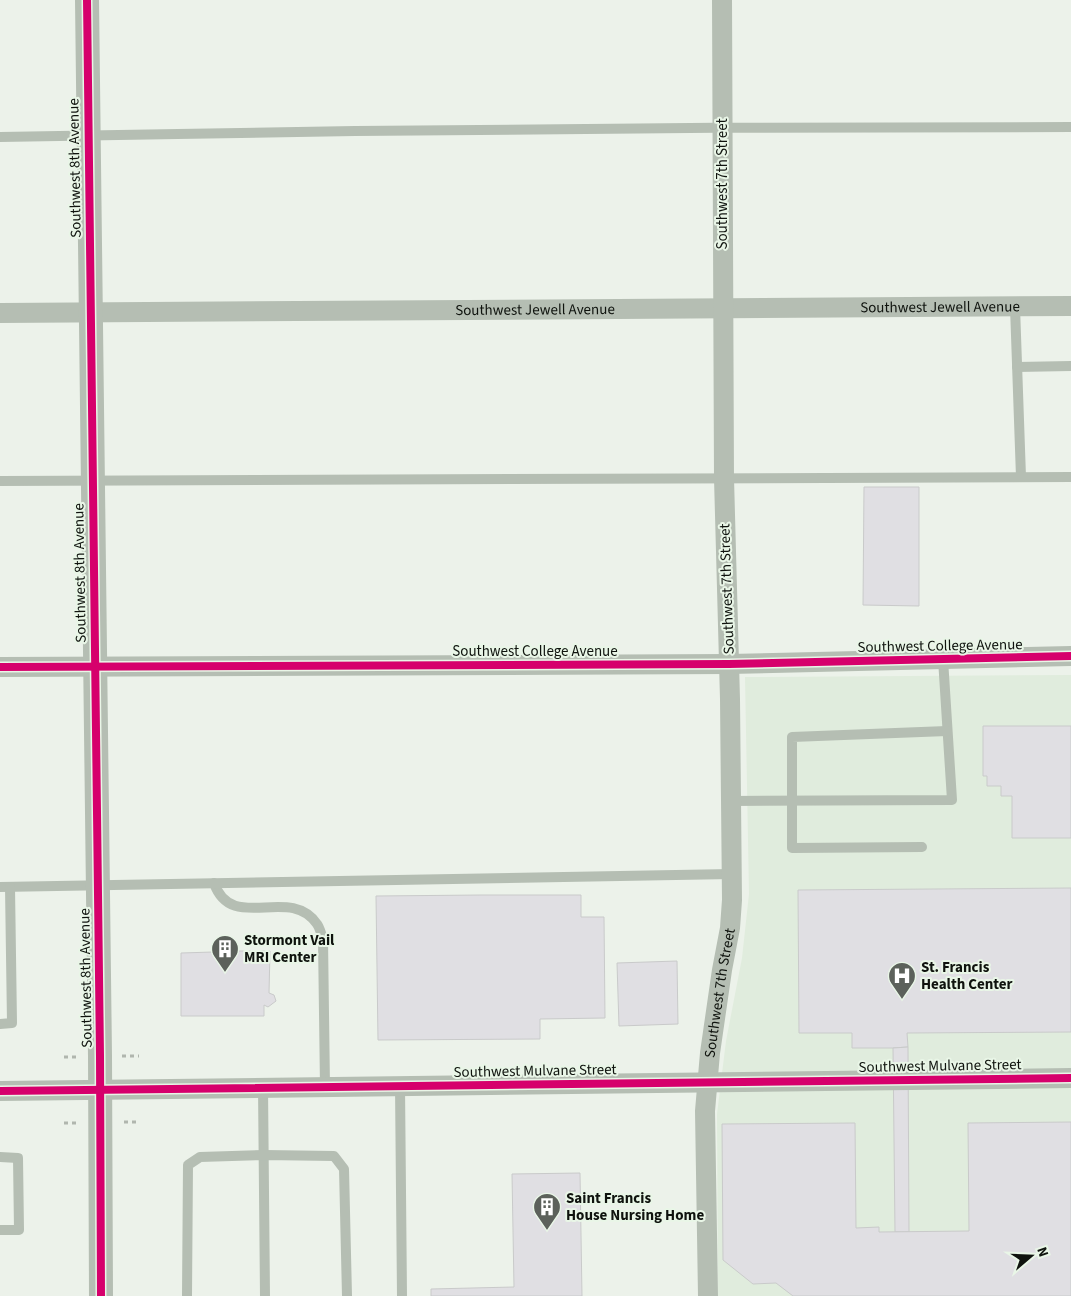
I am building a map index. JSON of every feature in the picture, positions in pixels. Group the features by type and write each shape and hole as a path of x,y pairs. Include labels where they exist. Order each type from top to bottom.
{"street":[{"name":"Southwest 8th Avenue","path":"87,0 101,1296"},
{"name":"Southwest 7th Street","path":"708,1296 704,1111 710,1054 730,928 732,900 722,309 722,0"},
{"name":"Southwest Jewell Avenue","path":"0,313 1071,306"},
{"name":"Southwest College Avenue","path":"0,667 729,664 1071,656"},
{"name":"Southwest Mulvane Street","path":"0,1091 1071,1078"}],"lane":[{"path":"0,137 721,127 1071,127"},
{"path":"1015,307 1021,478"},
{"path":"1017,367 1071,366"},
{"path":"0,481 1071,477"},
{"path":"731,801 952,800 943,659"},
{"path":"922,847 792,848 792,737 947,731"},
{"path":"0,1024 12,1023 5,887 732,874"},
{"path":"214,883 217,891 225,901 235,908 288,907 305,913 317,924 323,939 324,1087"},
{"path":"400,1086 402,1296"},
{"path":"263,1088 265,1296"},
{"path":"187,1296 188,1165 200,1157 264,1155 334,1156 344,1169 347,1296"},
{"path":"0,1157 18,1158 19,1230 0,1230"}],"shaded area":[{"name":"St. Francis Health Center","path":"1071,675 1071,1296 718,1296 717,1114 726,1041 742,958 749,894 745,677"}],"building":[{"path":"864,487 919,487 919,606 863,605"},
{"path":"983,726 1071,726 1071,838 1012,838 1012,796 1001,796 1001,786 987,786 987,776 983,776"},
{"path":"1071,888 1071,1032 907,1033 908,1047 893,1048 852,1048 852,1033 799,1033 798,890"},
{"path":"581,895 581,917 604,917 605,1018 540,1019 540,1039 378,1040 376,896"},
{"name":"Stormont Vail MRI Center","path":"224,942 227,951 270,951 269,993 274,995 276,1001 268,1007 264,1005 264,1016 181,1016 181,953 213,952 215,943"},
{"path":"677,961 678,1024 619,1026 617,963"},
{"path":"908,1047 909,1232 895,1232 893,1048"},
{"path":"1071,1122 1071,1296 793,1296 776,1283 753,1284 723,1260 722,1124 855,1123 856,1228 879,1227 879,1232 969,1231 968,1123"},
{"name":"Saint Francis House Nursing Home","path":"580,1173 582,1296 431,1296 431,1289 514,1287 512,1174"}],"cycle path":[{"path":"87,0 100,1056 101,1296"},
{"path":"0,667 729,664 1071,656"},
{"path":"0,1091 1071,1078"}],"place":[{"name":"Stormont Vail MRI Center","path":"225,973"},
{"name":"St. Francis Health Center","path":"902,1000"},
{"name":"Saint Francis House Nursing Home","path":"547,1231"}]}
